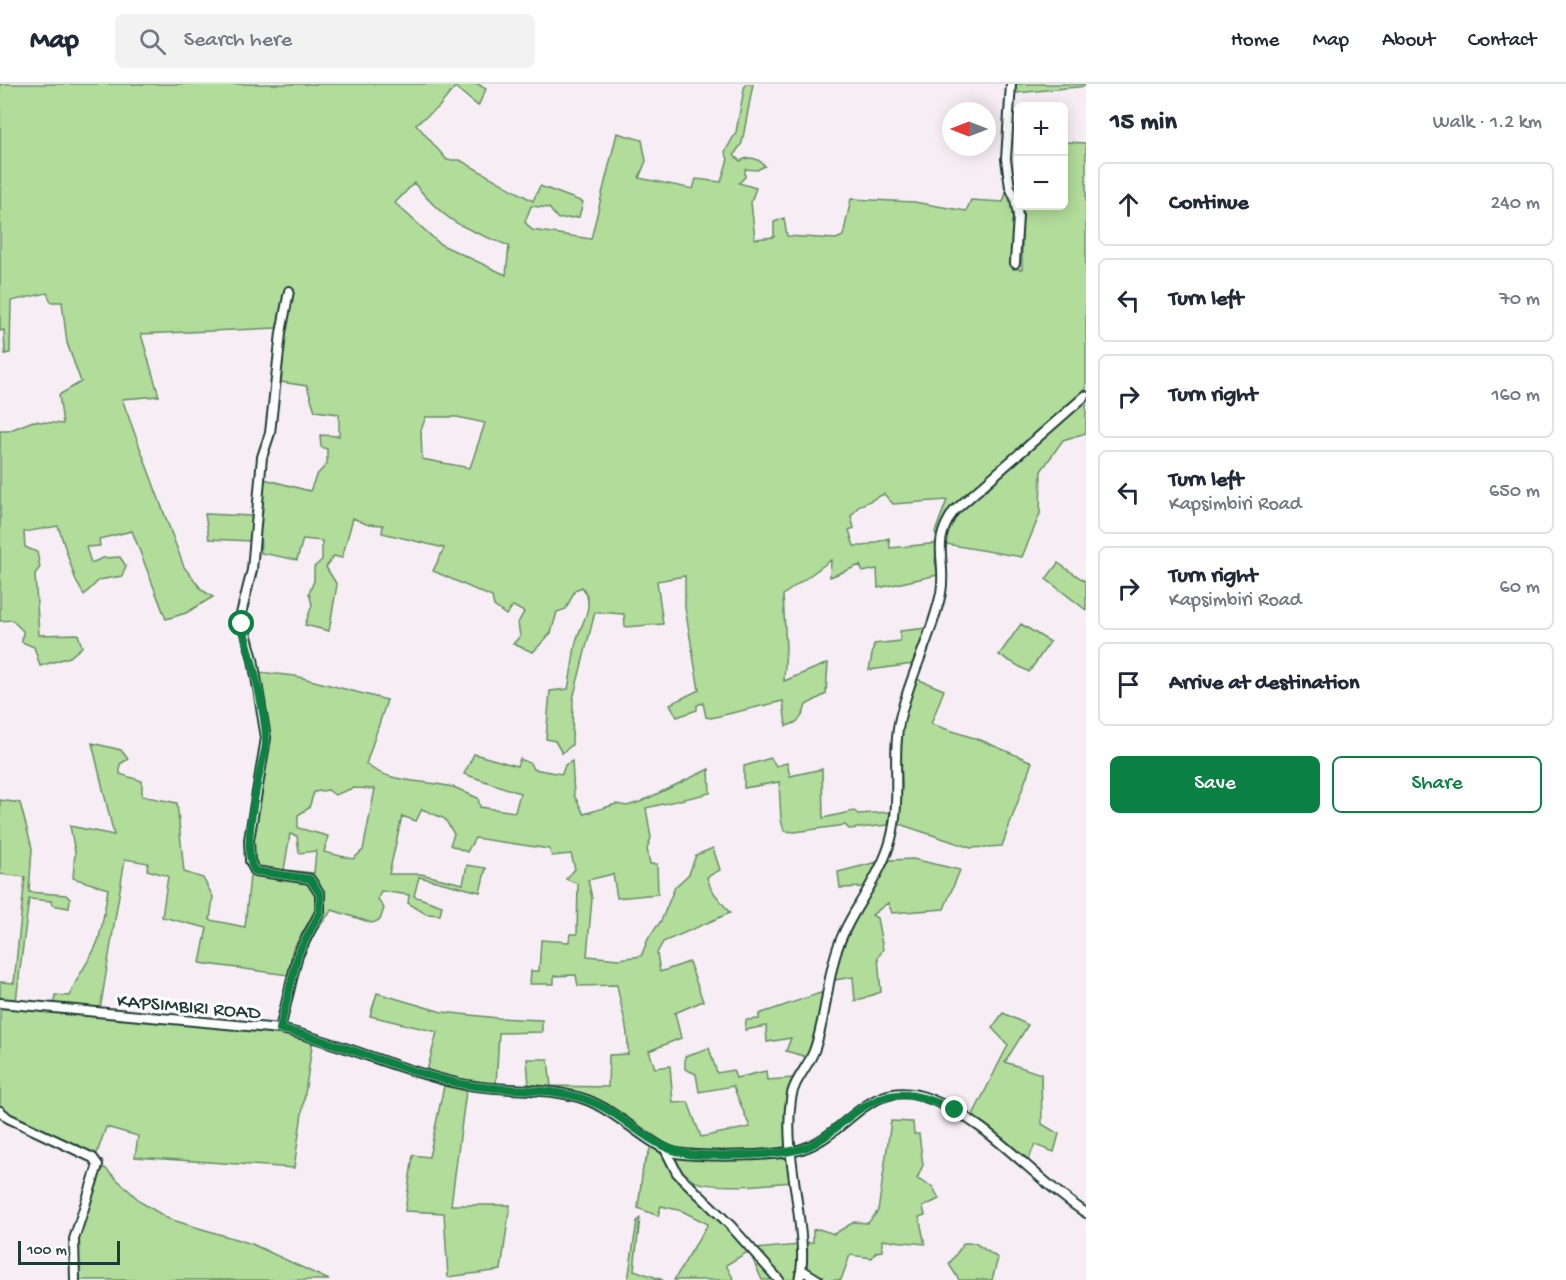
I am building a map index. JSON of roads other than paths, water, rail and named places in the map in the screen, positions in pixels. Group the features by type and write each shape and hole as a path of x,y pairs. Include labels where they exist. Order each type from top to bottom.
{"street":[{"path":"1011,84 1006,159 1010,187 1015,198 1018,216 1015,263"},
{"path":"280,1029 298,954 319,915 321,898 310,879 264,874 255,871 250,861 250,825 266,738 253,659 241,614 252,570 261,457 270,433 281,333 289,291"},
{"path":"799,1280 802,1270 792,1151 791,1099 795,1085 814,1052 836,953 850,921 877,877 891,839 898,803 897,755 900,718 913,674 928,642 940,595 942,576 939,555 942,533 954,511 1085,396"},
{"name":"KAPSIMBIRI ROAD","path":"0,1003 280,1029 319,1037 410,1071 460,1084 543,1090 585,1099 609,1109 665,1149 698,1155 792,1151 821,1139 878,1098 893,1094 927,1097 955,1110 976,1124 1086,1213"},
{"path":"0,1112 8,1118 93,1158 98,1165 74,1239 75,1280"},
{"path":"665,1149 677,1173 730,1225 779,1280"},
{"path":"802,1270 818,1280"}]}
